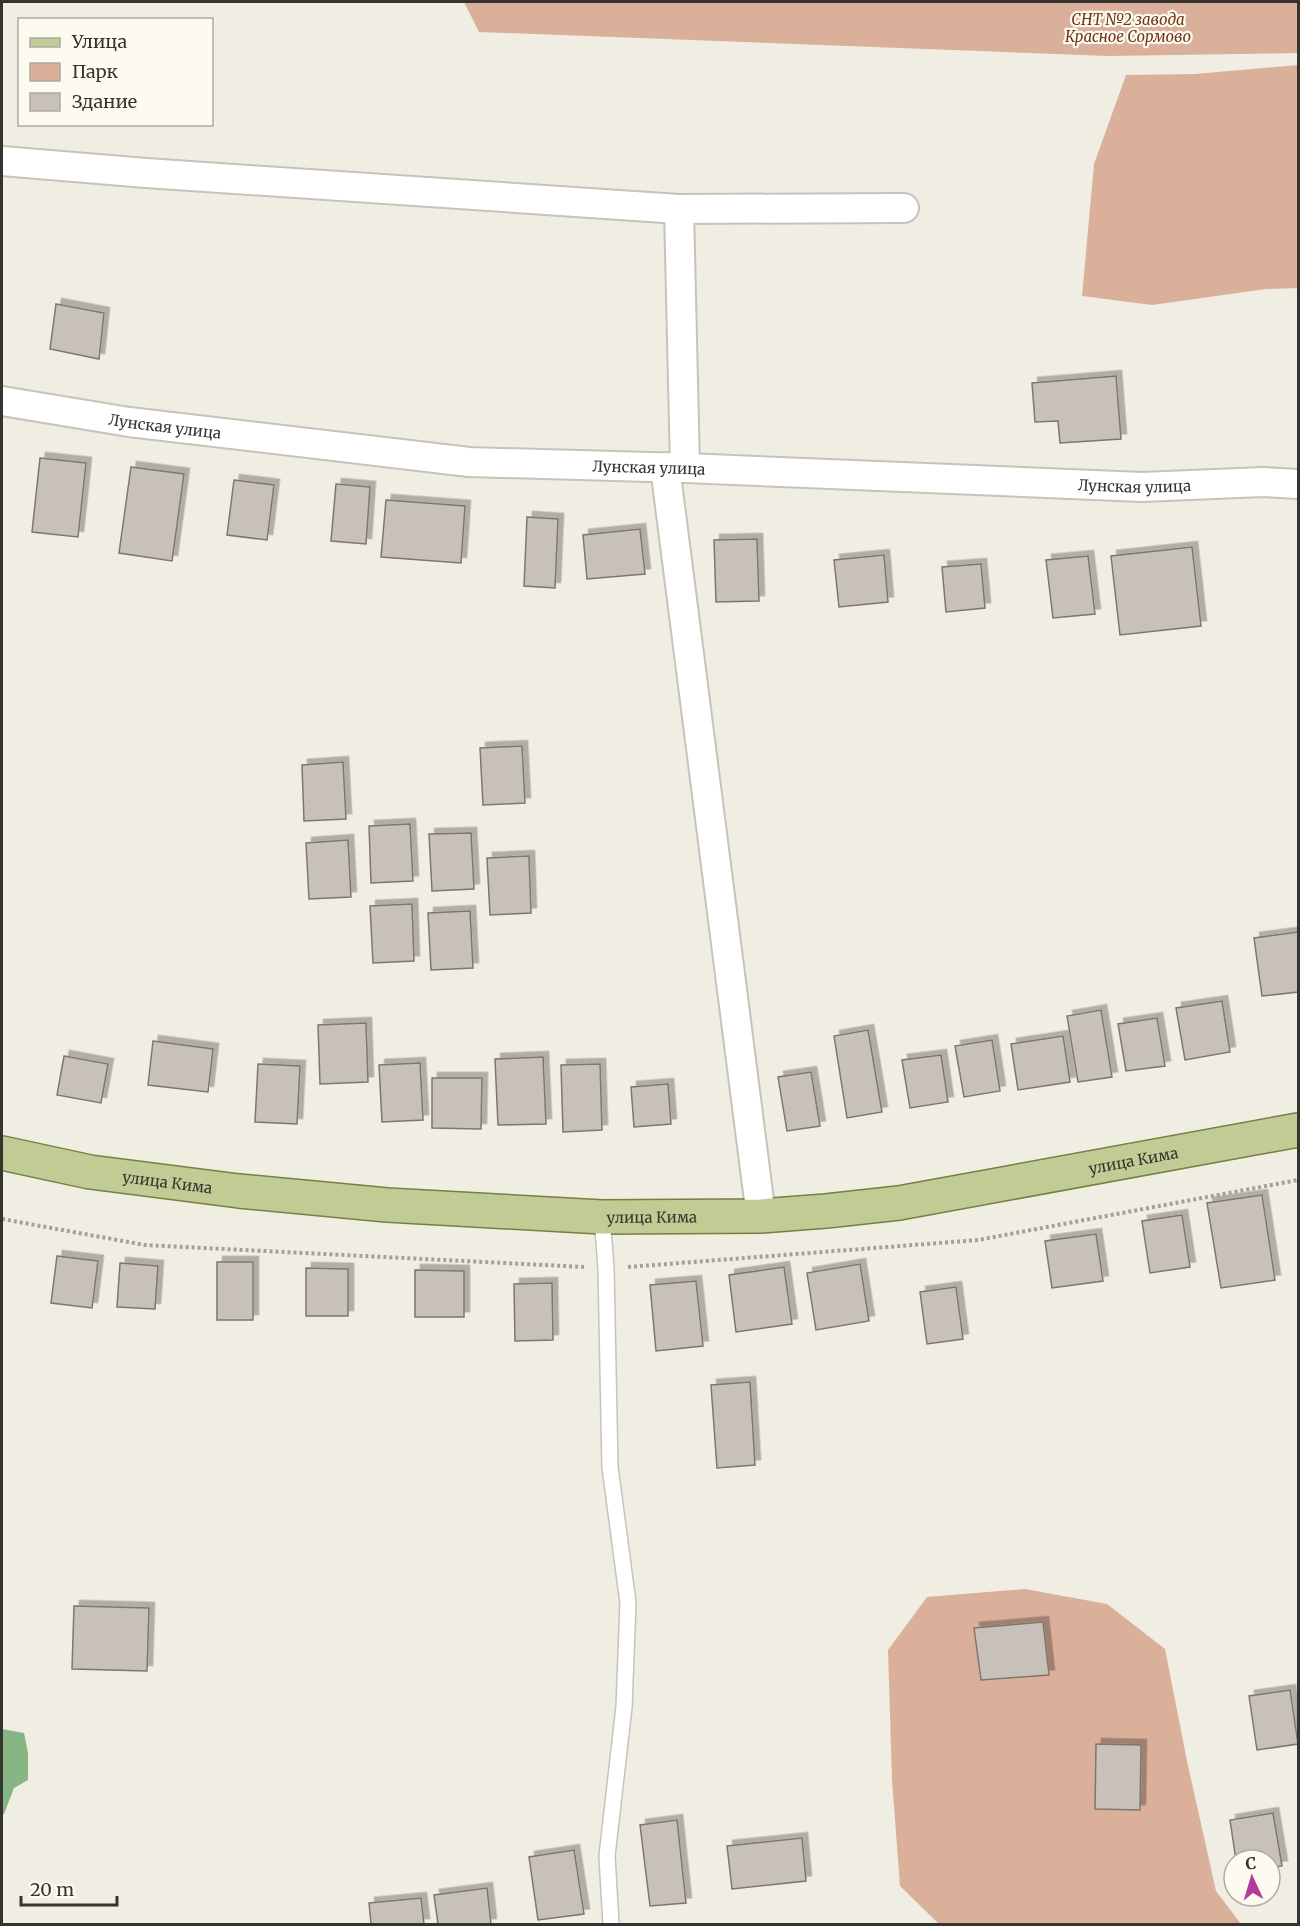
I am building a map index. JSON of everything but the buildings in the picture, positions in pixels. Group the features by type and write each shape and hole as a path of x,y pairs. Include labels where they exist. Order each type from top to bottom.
{"main road":[{"name":"улица Кима","path":"2,1153 90,1172 239,1191 387,1205 602,1217 761,1216 899,1203 1299,1130"}],"street":[{"path":"2,161 158,174 679,209 904,208"},
{"path":"679,209 675,468 761,1216"},
{"name":"Лунская улица","path":"2,401 129,422 469,462 1142,487 1263,482 1299,484"}],"lane":[{"path":"602,1217 606,1268 610,1467 628,1604 624,1707 608,1856 611,1924"}],"green space":[{"name":"СНТ №2 завода Красное Сормово","path":"464,2 1298,2 1298,53 1108,56 479,32"},
{"path":"1298,65 1298,288 1266,289 1152,305 1082,296 1094,164 1126,75 1195,74"},
{"path":"1025,1589 1107,1604 1165,1649 1216,1891 1222,1899 1222,1908 1229,1908 1241,1924 939,1924 900,1886 892,1780 888,1650 927,1597"}],"shaded area":[{"path":"2,1729 24,1733 28,1753 28,1780 14,1788 2,1815"}]}
